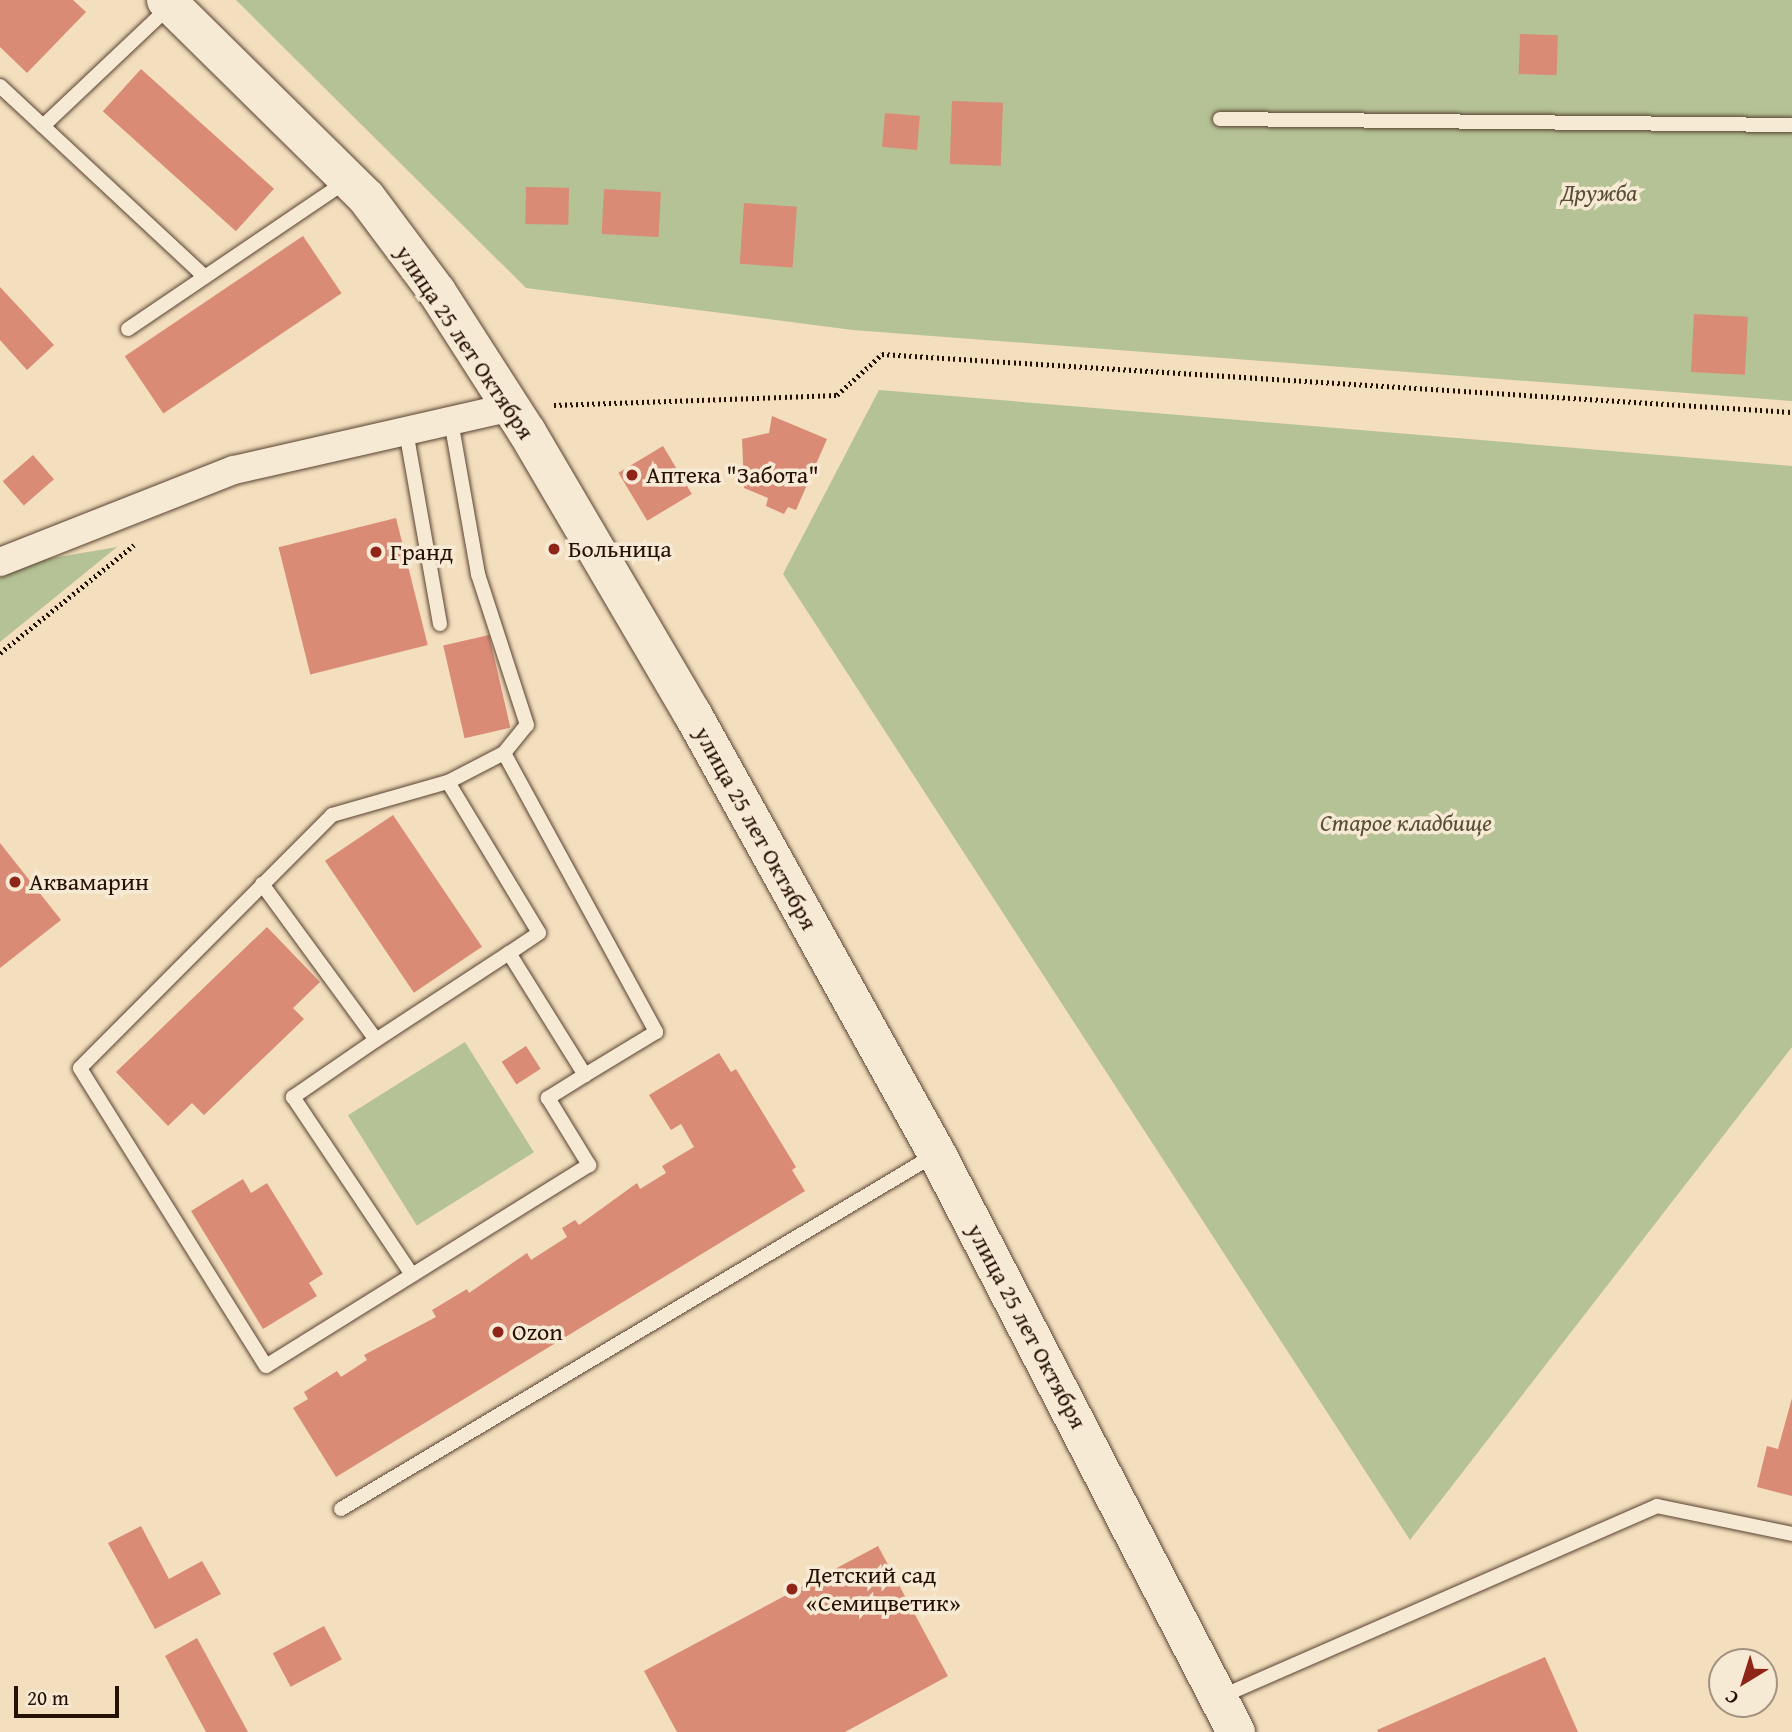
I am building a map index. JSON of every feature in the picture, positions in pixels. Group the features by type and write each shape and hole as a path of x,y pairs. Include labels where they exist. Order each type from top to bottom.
{"street":[{"name":"улица 25 лет Октября","path":"168,2 349,180 437,292 511,407 692,713 937,1154 1236,1732"},
{"path":"0,562 234,470 511,407"}],"lane":[{"path":"43,126 168,2"},
{"path":"0,86 205,277"},
{"path":"1220,119 1792,125"},
{"path":"128,329 349,180"},
{"path":"451,421 478,574 527,725 503,753 448,782 332,815 80,1068 266,1366 589,1165 548,1098 656,1032 503,753"},
{"path":"406,430 440,624"},
{"path":"412,1275 293,1097 540,933 448,782"},
{"path":"262,884 376,1040"},
{"path":"509,953 585,1075"},
{"path":"341,1509 937,1154"},
{"path":"1220,1698 1657,1506 1792,1534"}],"path":[{"path":"511,407 837,395 882,354 1792,412"},
{"path":"0,653 138,542"}],"green space":[{"name":"Дружба","path":"236,0 1792,0 1792,401 853,330 526,288"},
{"name":"Старое кладбище","path":"879,390 1792,466 1792,1047 1410,1540 783,574"},
{"path":"117,547 0,642 0,567"},
{"path":"465,1042 534,1152 417,1225 348,1115"}],"building":[{"path":"0,0 73,0 86,12 27,73 0,47"},
{"path":"1520,34 1558,35 1557,75 1519,74"},
{"path":"141,69 274,189 236,231 103,111"},
{"path":"952,101 1003,103 1001,166 950,164"},
{"path":"885,113 920,116 917,150 882,147"},
{"path":"526,187 569,188 568,225 525,224"},
{"path":"604,189 661,192 659,237 602,234"},
{"path":"744,203 797,207 793,268 740,264"},
{"path":"303,236 342,293 163,413 125,356"},
{"path":"0,287 54,345 27,370 0,340"},
{"path":"1694,314 1748,317 1745,375 1691,372"},
{"path":"772,416 827,439 796,510 788,507 784,514 766,506 768,498 744,488 742,439 769,433"},
{"path":"663,446 692,494 647,521 618,473"},
{"path":"33,455 54,479 24,505 3,481"},
{"path":"396,518 428,645 310,674 279,547"},
{"path":"489,635 510,728 465,738 443,646"},
{"path":"393,815 482,947 414,993 325,861"},
{"name":"Аквамарин","path":"0,843 61,920 0,968"},
{"path":"267,927 320,982 293,1008 304,1019 204,1115 192,1103 168,1126 116,1072"},
{"path":"526,1046 541,1069 516,1084 502,1062"},
{"path":"719,1053 731,1072 736,1069 796,1167 792,1170 805,1191 336,1477 293,1408 308,1399 304,1392 337,1371 341,1377 367,1360 364,1355 436,1317 432,1310 467,1289 469,1293 527,1253 531,1260 567,1237 562,1228 575,1220 579,1225 637,1183 640,1189 666,1173 662,1166 694,1147 681,1124 671,1130 649,1095"},
{"path":"243,1179 251,1193 267,1183 323,1274 309,1283 317,1296 263,1329 191,1211"},
{"path":"1792,1398 1792,1496 1757,1487 1767,1446 1778,1449"},
{"path":"141,1526 169,1579 202,1561 221,1594 155,1629 108,1543"},
{"path":"878,1546 948,1676 845,1732 677,1732 644,1671"},
{"path":"324,1626 342,1660 291,1687 273,1653"},
{"path":"197,1638 248,1732 206,1732 165,1656"},
{"path":"1545,1657 1578,1732 1377,1730"}],"place":[{"name":"Аптека \"Забота\"","path":"632,475"},
{"name":"Больница","path":"554,549"},
{"name":"Гранд","path":"376,552"},
{"name":"Аквамарин","path":"15,882"},
{"name":"Ozon","path":"498,1332"},
{"name":"Детский сад «Семицветик»","path":"792,1589"}]}
